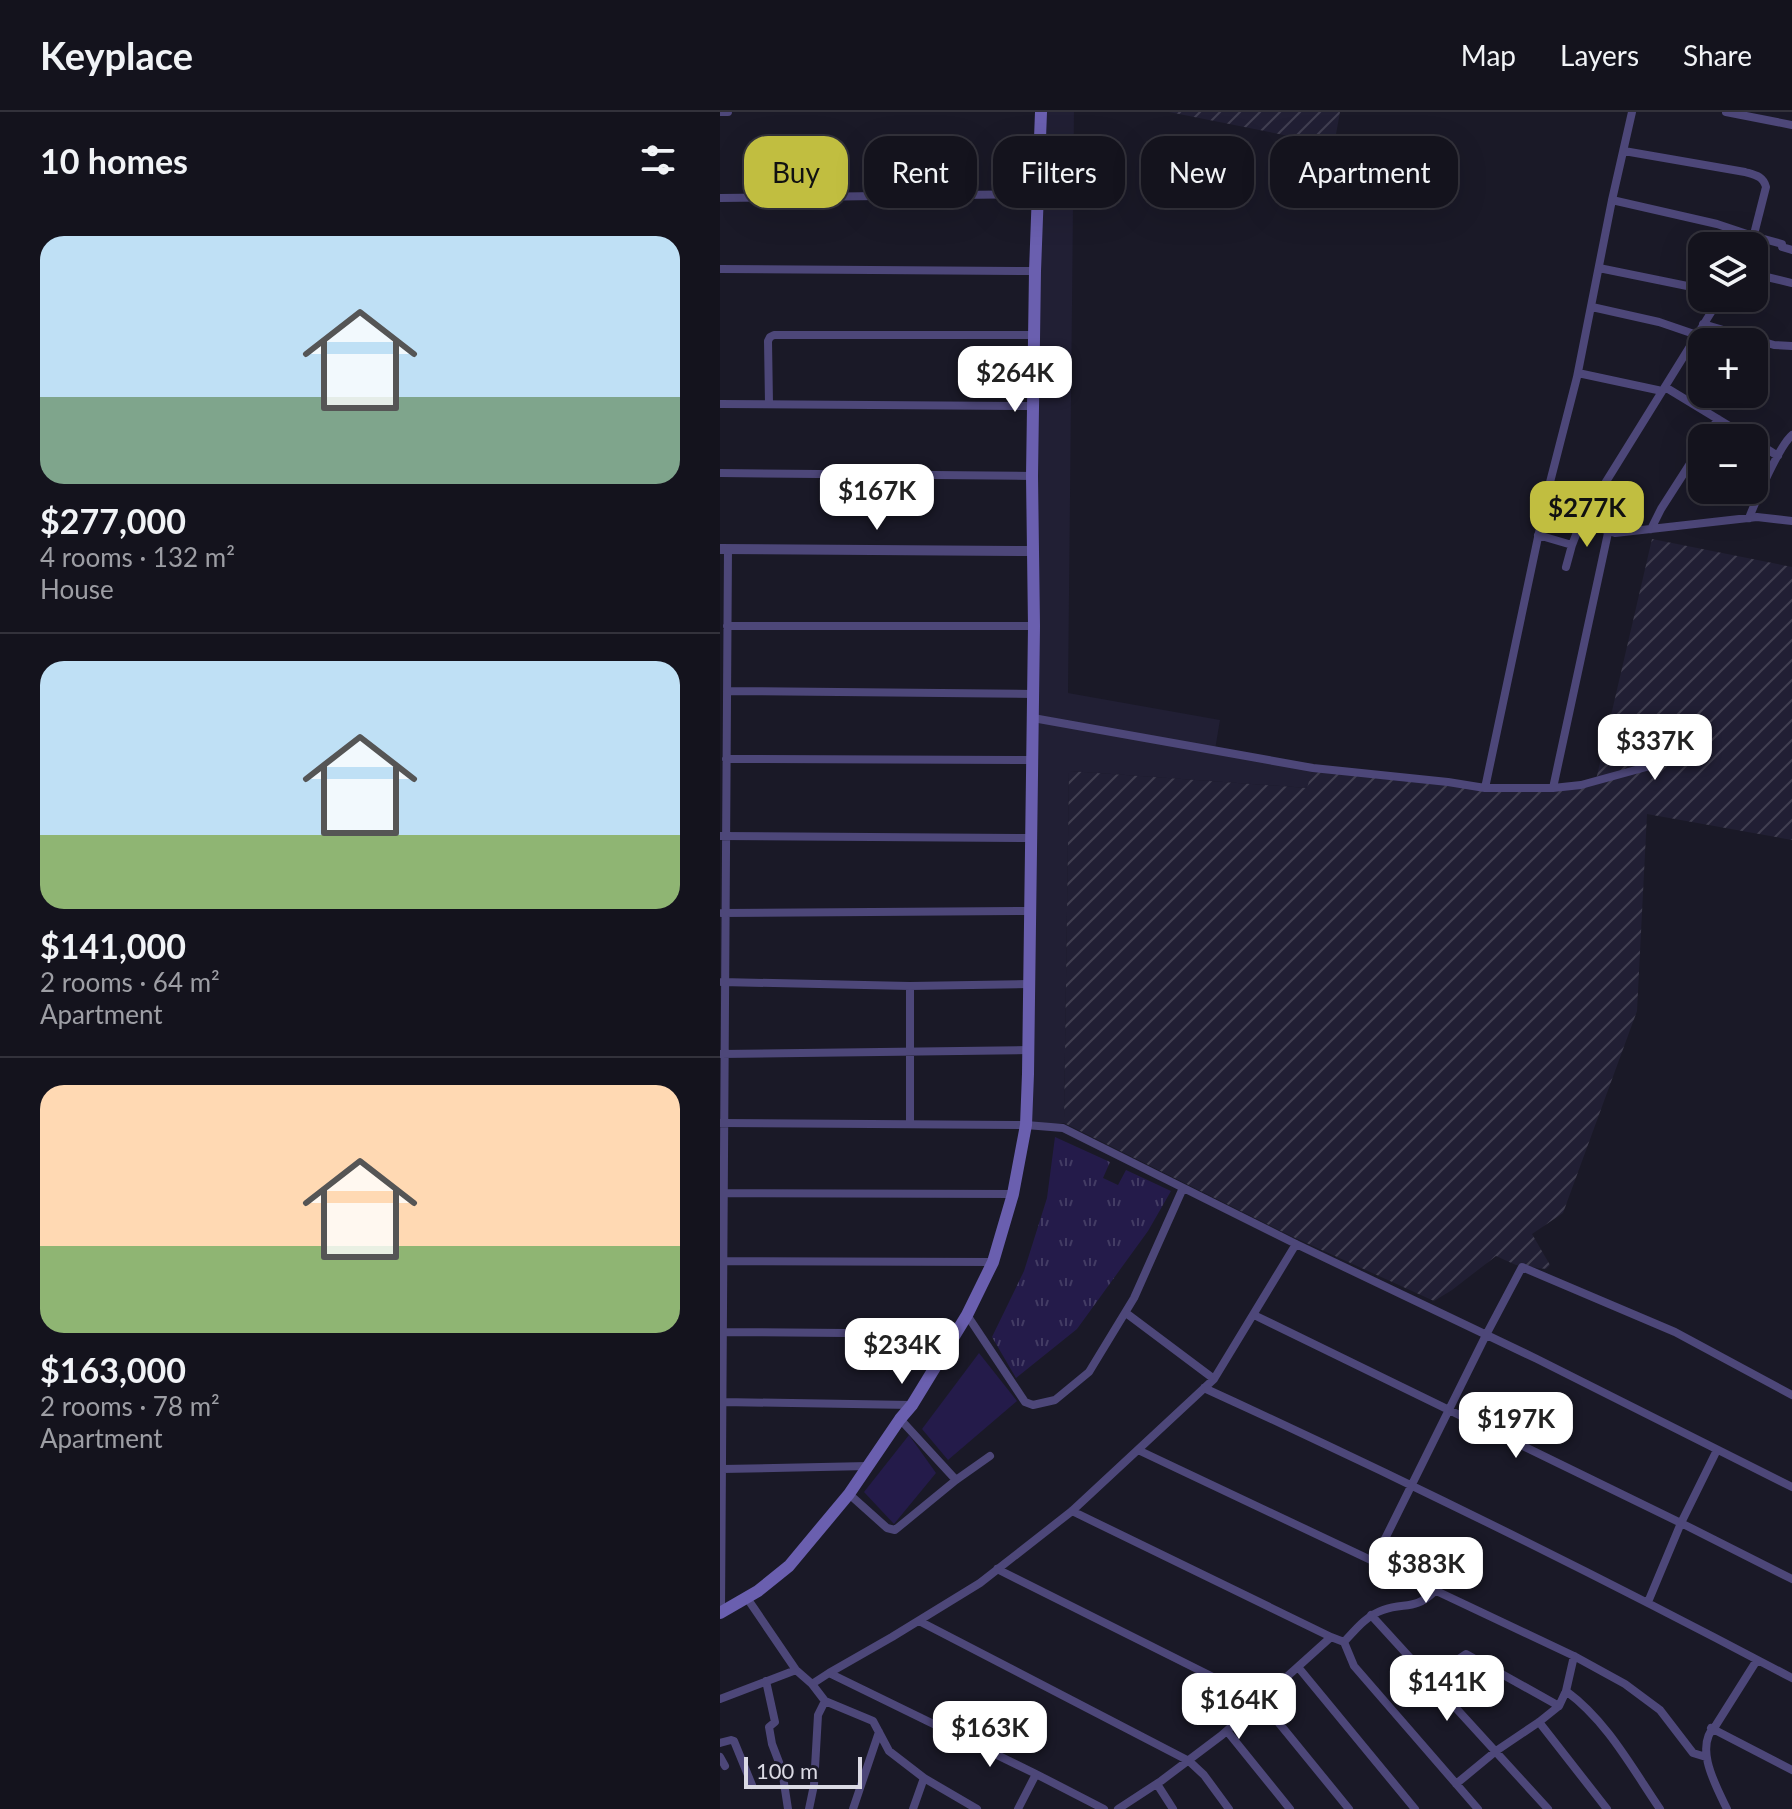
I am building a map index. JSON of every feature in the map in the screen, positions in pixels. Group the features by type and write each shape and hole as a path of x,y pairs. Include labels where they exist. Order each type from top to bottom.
{"main road":[{"path":"1040,136 1041,112"},
{"path":"721,1613 747,1598 789,1566 849,1494 912,1405 967,1315 993,1262 1013,1194 1026,1125 1028,1050 1034,626 1032,476 1037,208"}],"street":[{"path":"720,112 728,112"},
{"path":"1485,788 1538,535 1578,373 1632,112"},
{"path":"1726,112 1770,116 1792,125"},
{"path":"1624,151 1759,176 1766,187 1754,232"},
{"path":"720,198 993,195"},
{"path":"1612,200 1717,224 1733,232"},
{"path":"1768,243 1782,244 1782,247 1792,250"},
{"path":"1599,268 1688,286"},
{"path":"720,269 1035,271"},
{"path":"1768,277 1792,283"},
{"path":"1592,307 1688,332"},
{"path":"1701,328 1711,312"},
{"path":"1703,324 1774,345 1792,346"},
{"path":"769,404 768,341 774,335 1035,335"},
{"path":"1566,567 1581,522 1688,349"},
{"path":"1578,373 1663,389 1726,424"},
{"path":"720,404 1034,406"},
{"path":"1715,424 1718,419"},
{"path":"1768,472 1792,435"},
{"path":"1768,450 1778,456"},
{"path":"1651,529 1688,469"},
{"path":"720,473 1032,476"},
{"path":"1749,518 1753,504"},
{"path":"1581,522 1608,533 1749,518 1770,517 1792,521"},
{"path":"1553,788 1608,533"},
{"path":"1538,535 1572,545"},
{"path":"721,1613 722,982 727,691 724,549 1033,551"},
{"path":"727,626 1034,626"},
{"path":"727,691 1033,694"},
{"path":"1033,718 1313,768 1485,788 1581,785 1650,766 1696,741"},
{"path":"726,759 1032,760"},
{"path":"723,836 1031,838"},
{"path":"723,913 1029,911"},
{"path":"722,982 910,986 1029,984"},
{"path":"910,986 910,1124"},
{"path":"722,1054 1028,1050"},
{"path":"722,1123 1026,1125 1063,1128 1792,1487"},
{"path":"967,1315 1025,1402 1033,1405 1055,1400 1089,1372 1126,1313 1183,1188"},
{"path":"722,1193 1013,1194"},
{"path":"812,1684 980,1583 1072,1511 1214,1379 1296,1244"},
{"path":"723,1261 993,1262"},
{"path":"1374,1561 1522,1267 1675,1332 1792,1395"},
{"path":"1126,1313 1214,1379"},
{"path":"1254,1315 1792,1579"},
{"path":"723,1332 956,1334"},
{"path":"1204,1388 1648,1602 1792,1678"},
{"path":"723,1402 912,1405"},
{"path":"900,1419 956,1480"},
{"path":"1138,1450 1574,1656 1625,1684 1660,1710 1693,1753 1706,1757"},
{"path":"1648,1602 1681,1523 1717,1450"},
{"path":"849,1494 887,1528 895,1530 990,1456"},
{"path":"722,1469 868,1466"},
{"path":"1072,1511 1344,1642 1354,1666 1478,1809"},
{"path":"997,1569 1261,1701 1349,1809"},
{"path":"1344,1642 1371,1615 1385,1609 1415,1605 1425,1601 1435,1591"},
{"path":"747,1598 796,1670 825,1701 873,1721 889,1751 924,1778 974,1808"},
{"path":"1371,1615 1548,1809"},
{"path":"919,1621 1189,1761 1204,1775 1229,1809"},
{"path":"1121,1808 1227,1731 1331,1637"},
{"path":"1428,1679 1462,1656 1470,1655 1559,1706"},
{"path":"1456,1784 1559,1706 1574,1656"},
{"path":"1727,1809 1706,1757 1711,1728 1716,1725 1757,1660"},
{"path":"1298,1667 1415,1809"},
{"path":"720,1699 796,1670"},
{"path":"829,1673 1104,1809"},
{"path":"766,1681 775,1722 769,1727 782,1770 788,1809"},
{"path":"1566,1691 1583,1703 1605,1728 1660,1809"},
{"path":"809,1809 814,1785 818,1715 825,1701"},
{"path":"1539,1722 1607,1809"},
{"path":"1711,1728 1792,1770"},
{"path":"853,1809 879,1731"},
{"path":"1227,1731 1290,1809"},
{"path":"720,1743 734,1741 752,1785"},
{"path":"720,1757 725,1766"},
{"path":"1018,1809 1036,1774"},
{"path":"913,1809 924,1778"},
{"path":"1157,1784 1173,1809"}],"shaded area":[{"path":"1041,112 1074,112 1074,136 1041,136"},
{"path":"1169,112 1340,112 1336,136 1289,136"},
{"path":"1040,208 1073,208 1068,693 1220,720 1215,750 1313,768 1308,788 1069,771 1064,1123 1026,1125"},
{"path":"1652,539 1792,567 1792,840 1647,814 1637,1011 1563,1213 1532,1234 1550,1265 1546,1269 1516,1265 1496,1256 1434,1301 1291,1236 1064,1123 1069,771 1307,788 1313,768 1448,782 1553,788 1596,780"}],"green space":[{"path":"1055,1137 1110,1162 1103,1178 1118,1185 1126,1170 1171,1191 1148,1231 1077,1329 1016,1378 992,1337 1024,1271 1047,1198"},
{"path":"979,1353 1017,1401 948,1460 922,1429"},
{"path":"909,1435 936,1473 894,1524 864,1492"}]}
